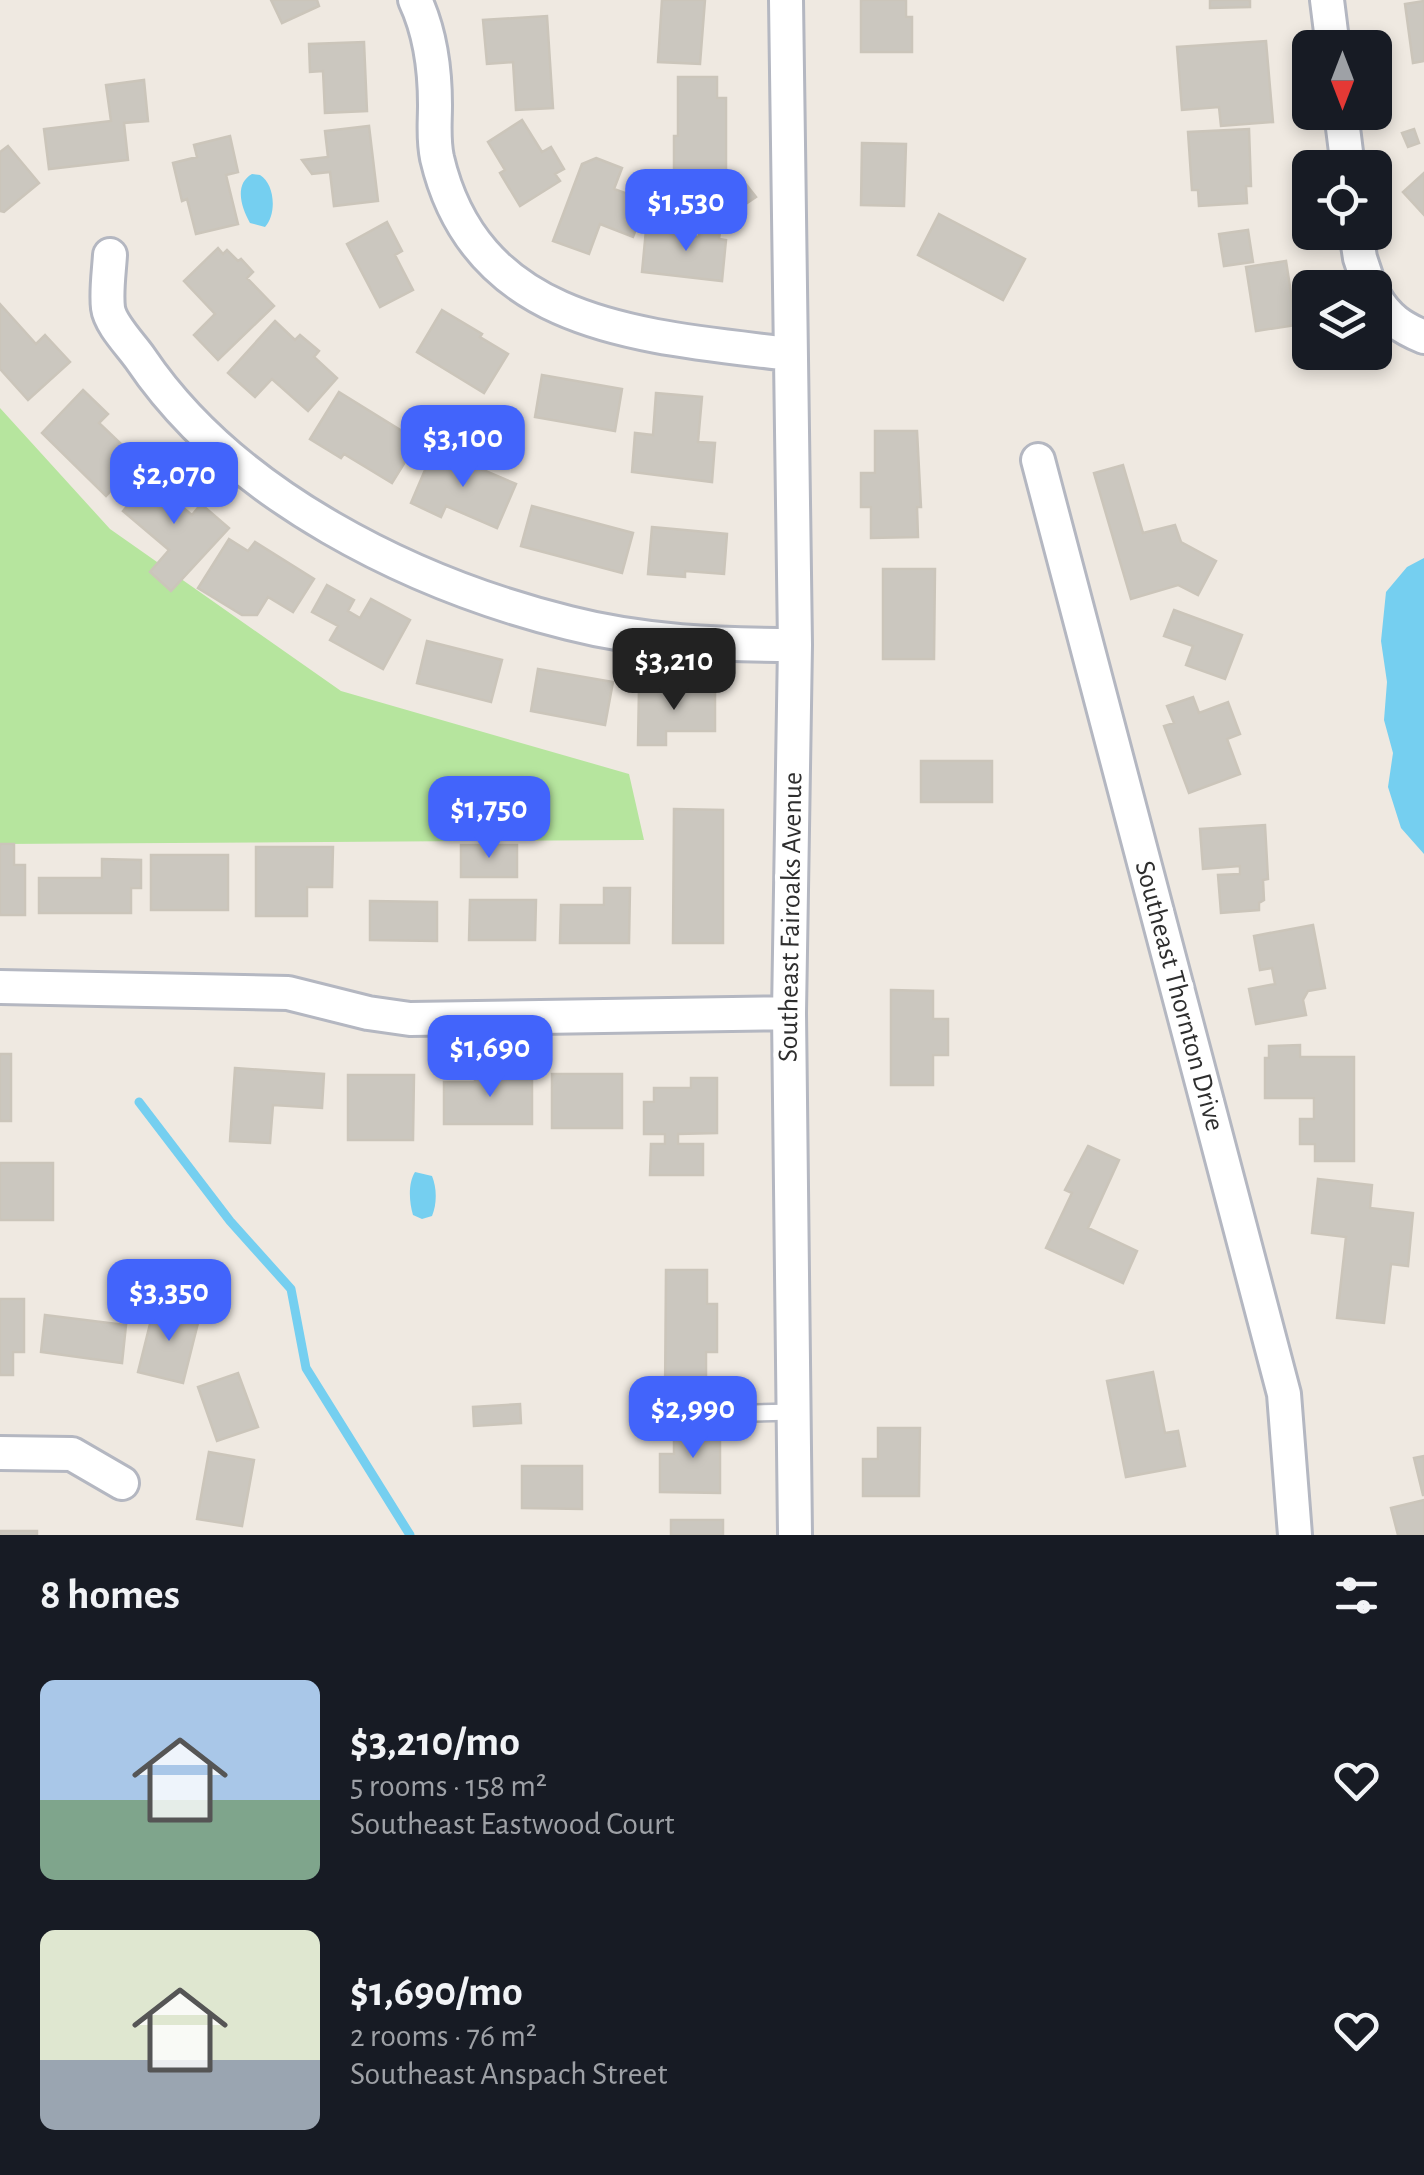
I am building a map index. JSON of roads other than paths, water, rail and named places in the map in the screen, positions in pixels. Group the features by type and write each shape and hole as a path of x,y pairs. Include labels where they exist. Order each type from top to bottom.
{"street":[{"path":"415,0 433,62 433,138 446,190 468,237 492,265 530,294 634,332 789,354"},
{"name":"Southeast Fairoaks Avenue","path":"786,0 794,645 789,1013 795,1535"},
{"path":"1327,0 1331,30"},
{"path":"110,255 108,311 150,374 189,421 233,459 334,528 402,565 456,588 573,624 674,641 794,645"},
{"path":"1392,319 1424,338"},
{"name":"Southeast Thornton Drive","path":"1038,460 1284,1394 1295,1535"},
{"path":"0,987 288,993 368,1013 410,1018 789,1013"},
{"path":"0,1453 72,1454 122,1483"}],"lane":[{"path":"678,1415 794,1412"}],"water":[{"path":"252,174 265,179 271,192 273,207 265,227 250,223 242,203 243,184"},
{"path":"1424,558 1424,854 1401,828 1388,787 1393,753 1384,720 1387,682 1381,641 1386,592 1407,567"},
{"path":"415,1172 432,1176 435,1186 432,1216 422,1219 413,1215 411,1204 410,1187"}],"waterway":[{"path":"139,1102 230,1221 291,1289 306,1368 410,1535"}]}
